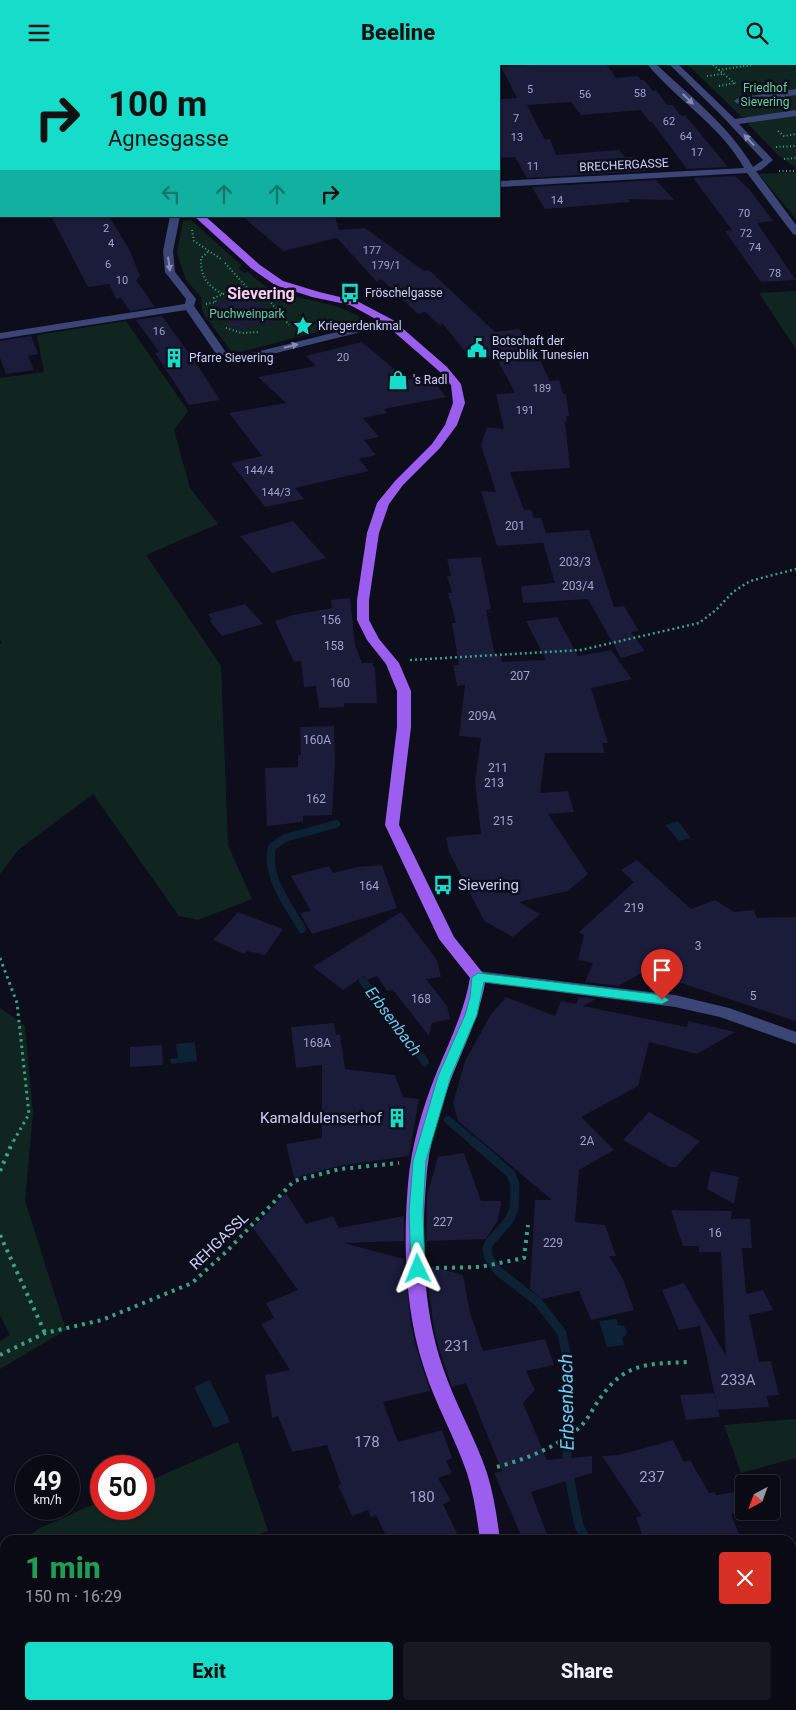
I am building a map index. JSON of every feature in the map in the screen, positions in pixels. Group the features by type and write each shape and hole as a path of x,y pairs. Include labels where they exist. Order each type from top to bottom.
{"main road":[{"path":"197,222 279,283 316,295 353,303 389,322 443,369 456,384 459,403 451,425 436,446 399,483 383,503 373,533 363,600 363,620 373,641 392,663 404,691 404,727 392,825 447,939 478,977 476,997 471,1015 444,1076 419,1161 416,1212 421,1311 433,1367 477,1473 485,1502 489,1535"}],"street":[{"path":"652,65 740,152 750,170 796,232"},
{"path":"674,65 732,122 768,161 758,168 750,170"},
{"path":"738,101 796,92"},
{"path":"732,122 796,113"},
{"name":"BRECHERGASSE","path":"500,181 750,170"},
{"path":"175,217 168,251 170,272 191,299 189,306"},
{"path":"189,306 221,353 234,358 248,357 389,322"},
{"path":"0,336 189,306"},
{"path":"478,977 702,1006 796,1038"}],"path":[{"path":"713,65 718,70 751,65"},
{"path":"702,77 724,74"},
{"path":"719,86 736,83"},
{"path":"784,136 796,134"},
{"path":"771,148 796,146"},
{"path":"792,171 780,160 796,158"},
{"path":"197,222 192,231 194,241 221,259 250,291"},
{"path":"208,252 201,258 200,269 203,280 210,288 223,294"},
{"path":"210,309 206,304 216,302 214,298 223,294 250,291 265,295 289,325"},
{"path":"223,324 228,329 242,333 259,332"},
{"path":"392,663 438,657 581,650 699,623 716,610 733,592 750,581 796,569"},
{"path":"0,958 17,1003 29,1114 12,1143 0,1171"},
{"name":"REHGASSL","path":"0,1355 45,1333 102,1320 192,1283 226,1252 294,1181 340,1169 419,1161"},
{"path":"418,1269 480,1267 524,1257 528,1225"},
{"path":"0,1235 45,1333"},
{"path":"477,1473 528,1458 550,1447 580,1427 609,1385 624,1372 650,1364 688,1362"}],"green space":[{"name":"Friedhof Sievering","path":"688,65 796,65 796,168 778,155 748,124 750,123 746,117 742,117"},
{"path":"796,173 796,219 759,174"},
{"name":"Puchweinpark","path":"191,220 242,266 238,268 244,273 248,272 258,281 278,292 344,309 364,320 241,352 230,350 205,316 201,297 186,280 177,253 183,221"},
{"path":"796,291 796,349 759,293"},
{"path":"126,321 188,411 174,430 190,488 218,524 146,555 221,666 228,845 252,899 198,920 179,916 93,794 18,850 0,874 0,644 2,643 0,639 0,378 44,372 37,335"},
{"path":"0,1008 25,1026 33,1112 25,1201 66,1330 0,1369 0,1341 10,1335 0,1315"},
{"path":"796,1419 796,1458 741,1473 724,1425"},
{"path":"238,1442 268,1531 258,1535 30,1535 58,1520 80,1520 80,1510 90,1506 90,1520 155,1520 155,1478"}],"water":[{"path":"678,821 691,838 679,841 665,825"},
{"path":"195,1042 197,1061 171,1064 170,1059 178,1058 176,1044"},
{"path":"616,1319 618,1325 624,1326 627,1331 626,1335 622,1338 624,1345 607,1347 599,1321"},
{"path":"210,1380 230,1422 214,1428 194,1387"}],"building":[{"path":"607,65 616,78 638,76 653,91 656,90 667,105 673,105 681,116 685,115 728,167 687,169 652,122 640,110 581,115 571,102 527,105 545,140 550,139 556,155 619,150 625,157 634,157 647,171 527,178 515,157 500,158 500,99 517,98 501,67"},
{"path":"735,176 749,189 773,221 757,223 796,280 761,282 725,231 732,230 693,178"},
{"path":"656,180 674,200 628,199 630,202 545,209 532,187"},
{"path":"52,217 110,217 130,251 140,276 136,280 155,307 130,311 121,298 116,299 109,284 88,287"},
{"path":"243,217 335,217 339,230 365,228 424,271 429,270 495,332 519,329 533,346 550,381 559,380 563,394 566,394 569,416 566,416 567,422 565,422 570,468 510,472 524,510 531,510 534,518 541,518 546,533 589,530 614,607 624,606 639,631 631,632 645,651 621,658 588,599 523,603 521,586 555,583 543,543 497,546 481,491 496,492 481,445 487,427 504,429 496,394 515,393 496,357 471,359 443,324 439,325 425,312 418,314 381,279 377,282 337,238 283,251"},
{"path":"236,299 260,303 275,322 233,329 214,303"},
{"path":"162,316 220,400 189,405 155,353 159,352 136,320"},
{"path":"31,336 38,354 28,356 34,370 6,374 0,358 0,341"},
{"path":"362,342 407,380 420,378 422,381 432,379 446,397 384,409 387,413 363,418 379,437 364,440 376,455 359,459 369,471 295,488 304,499 265,507 231,463 262,456 229,413 286,403 258,377 316,366 306,356"},
{"path":"293,521 326,558 272,573 240,536"},
{"path":"481,557 491,609 486,610 495,656 501,656 502,662 546,660 526,621 557,617 578,656 611,650 632,679 591,688 608,743 602,743 605,753 545,753 540,793 568,791 574,812 548,814 588,874 568,891 519,902 540,914 513,937 484,921 449,852 446,837 481,834 475,781 481,738 459,736 465,685 457,686 453,665 459,665 452,623 456,623 448,593 452,593 447,576 451,576 447,559"},
{"path":"350,598 355,645 362,663 373,663 373,667 375,667 377,703 344,703 344,707 319,708 316,686 304,687 301,661 294,662 275,621 293,615 332,608 331,600"},
{"path":"245,604 263,624 222,636 209,620 212,620 208,614"},
{"path":"334,726 335,762 332,815 303,816 303,822 267,826 265,768 298,767 298,755 301,755 300,727"},
{"path":"637,860 691,909 715,900 734,912 754,910 757,918 796,917 796,1021 645,971 618,986 585,982 593,963 578,960 584,935 579,932 634,882 621,870"},
{"path":"382,865 397,908 312,934 300,913 311,911 291,876 329,866 333,873 357,867"},
{"path":"238,912 283,929 265,955 247,951 244,954 213,940"},
{"path":"401,912 437,960 441,977 426,979 447,1006 450,1019 432,1023 429,1036 393,990 387,991 377,976 367,980 364,976 343,990 313,967"},
{"path":"506,997 555,1016 561,1001 576,1004 579,997 596,999 583,1006 687,1027 688,1021 735,1032 697,1054 649,1042 638,1086 581,1117 614,1150 579,1170 575,1222 605,1225 616,1256 609,1256 623,1279 634,1310 591,1320 579,1291 542,1299 530,1289 535,1200 552,1200 458,1121 453,1103 465,1061 490,1016"},
{"name":"Kamaldulenserhof","path":"334,1023 336,1035 340,1034 345,1069 395,1075 403,1097 419,1099 409,1156 338,1166 294,1178 286,1144 322,1138 322,1065 296,1068 291,1027"},
{"path":"162,1045 163,1065 130,1067 130,1047"},
{"path":"649,1112 700,1141 676,1167 670,1167 623,1140"},
{"path":"464,1153 481,1201 502,1201 497,1222 486,1239 426,1241 427,1195 438,1157"},
{"path":"711,1171 739,1177 734,1204 707,1189"},
{"path":"286,1193 306,1224 333,1216 339,1228 404,1216 404,1241 344,1243 404,1259 411,1324 430,1391 383,1402 398,1442 442,1430 452,1458 446,1461 452,1473 438,1478 451,1501 443,1504 457,1533 452,1535 386,1535 376,1515 371,1517 368,1510 352,1516 338,1485 341,1484 327,1445 292,1452 278,1416 272,1418 265,1375 290,1370 261,1324 274,1318 266,1303 298,1290 253,1228"},
{"path":"671,1210 732,1211 731,1219 750,1219 752,1248 742,1248 746,1294 763,1290 773,1310 749,1315 759,1362 771,1361 779,1395 767,1396 769,1407 718,1410 700,1326 679,1330 662,1290 684,1283 726,1356 721,1252 699,1252 699,1246 683,1246"},
{"path":"426,1265 463,1275 470,1313 483,1351 545,1339 554,1365 526,1371 535,1390 523,1403 547,1460 592,1456 592,1473 531,1492 547,1535 521,1535 494,1473 502,1471 466,1383 452,1387 438,1346 433,1323"},
{"path":"714,1393 720,1417 686,1420 680,1395"},
{"path":"673,1440 684,1462 690,1460 709,1493 715,1492 716,1495 735,1492 735,1513 731,1514 739,1535 642,1535 636,1517 642,1516 602,1456 619,1455"}],"waterway":[{"name":"Erbsenbach","path":"302,929 275,880 272,869 272,847 285,838 336,824"},
{"name":"Erbsenbach","path":"363,981 425,1062"},
{"name":"Erbsenbach","path":"448,1120 474,1142"},
{"name":"Erbsenbach","path":"473,1141 511,1174 515,1184 514,1208 510,1219 490,1242 487,1248 488,1256 498,1271 538,1302 562,1333 568,1364 567,1466 579,1526 584,1535"}],"place":[{"name":"Fröschelgasse","path":"350,293"},
{"name":"Kriegerdenkmal","path":"303,326"},
{"name":"Botschaft der Republik Tunesien","path":"477,348"},
{"name":"Pfarre Sievering","path":"174,358"},
{"name":"'s Radl","path":"398,380"},
{"name":"Sievering","path":"443,885"},
{"name":"Kamaldulenserhof","path":"397,1118"}],"district":[{"name":"Sievering","path":"261,293"}],"route":[{"path":"418,1269 416,1212 419,1161 444,1076 471,1015 476,997 478,977 662,1000"}]}
